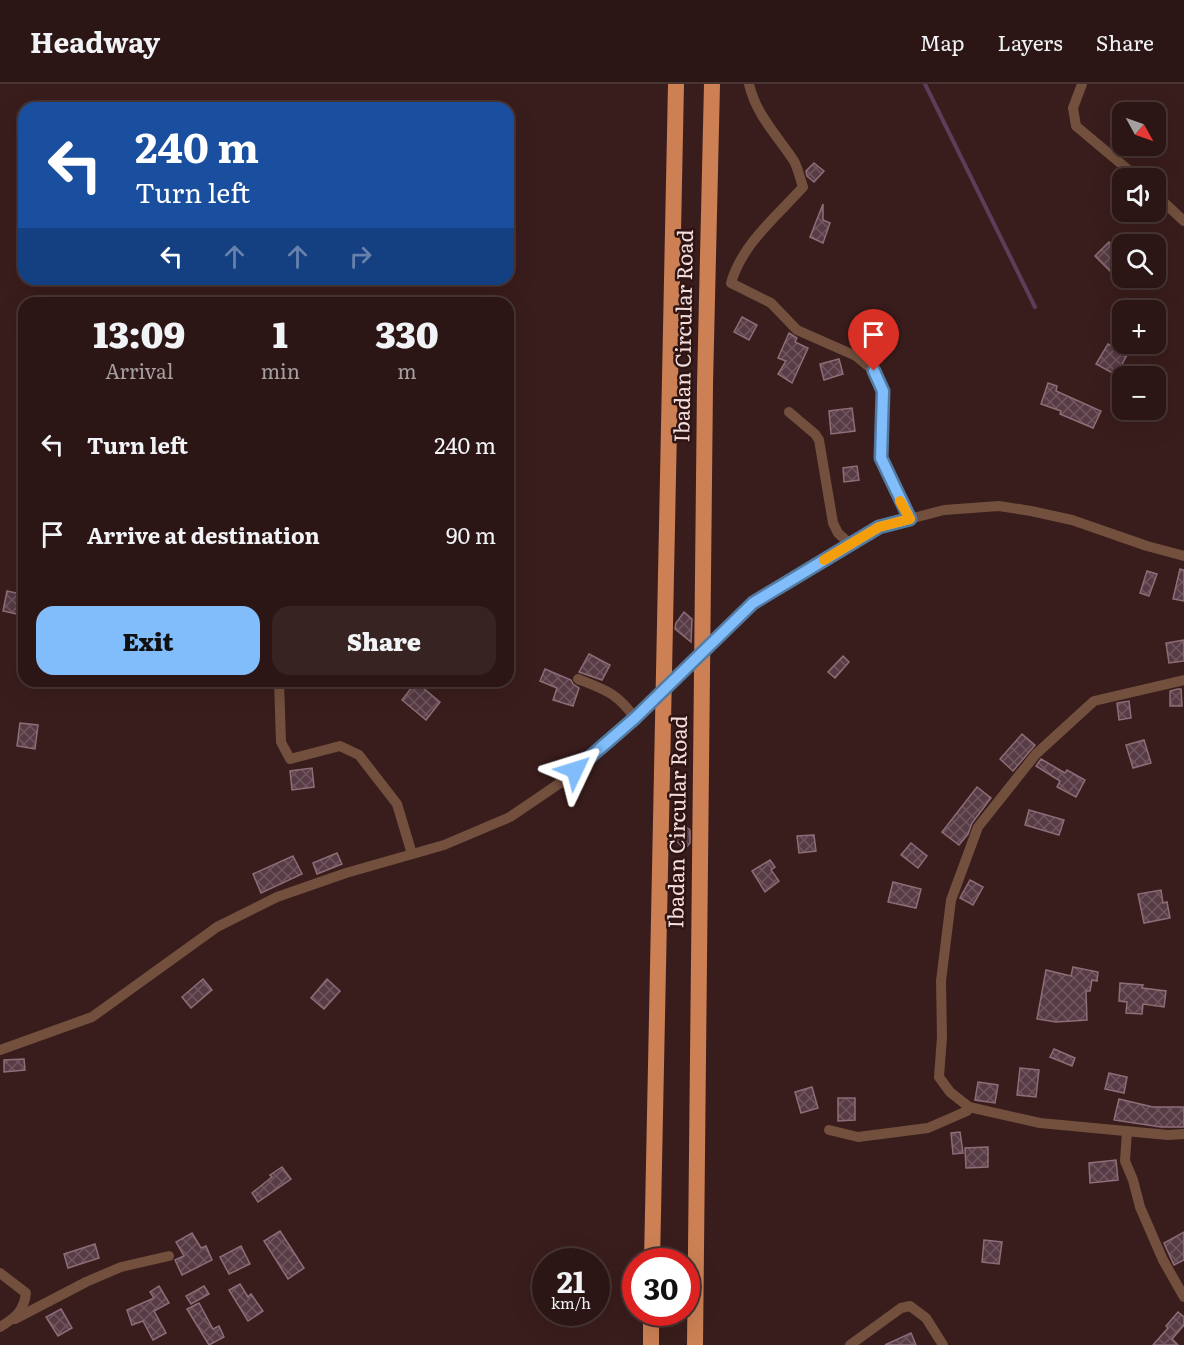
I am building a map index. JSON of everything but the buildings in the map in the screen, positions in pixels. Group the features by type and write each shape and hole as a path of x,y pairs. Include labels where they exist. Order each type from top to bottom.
{"highway":[{"name":"Ibadan Circular Road","path":"652,1248 676,84"},
{"name":"Ibadan Circular Road","path":"695,1345 705,384 712,84"},
{"path":"651,1326 651,1345"}],"street":[{"path":"749,84 760,114 795,163 803,187 752,243 735,271 731,283 771,303 797,330 856,356 874,371 883,391 881,458 910,519"},
{"path":"1082,84 1073,108 1076,126 1126,168"},
{"path":"1166,204 1184,221"},
{"path":"789,412 819,440 833,523 838,533 850,544"},
{"path":"0,1050 92,1017 217,927 277,897 346,873 444,845 510,816 560,783 635,718 753,603 879,527 944,510 999,506 1072,520 1147,546 1184,556"},
{"path":"578,680 610,692 625,704 635,718"},
{"path":"1184,680 1094,701 1036,754 978,827 951,900 941,981 942,1037 939,1077 950,1092 969,1107 1040,1123 1184,1134"},
{"path":"279,687 281,742 290,759 340,746 359,755 397,804 412,854"},
{"path":"829,1130 858,1137 928,1128 967,1111 969,1107"},
{"path":"1127,1131 1125,1161 1140,1207 1163,1260 1184,1297"},
{"path":"0,1327 86,1282 121,1267 169,1256"},
{"path":"0,1273 26,1293 25,1304 15,1318"},
{"path":"850,1345 901,1308 910,1306 926,1318 943,1345"}],"waterway":[{"path":"925,84 1035,307"}],"slow traffic":[{"path":"824,560 879,527 910,519 900,501"}],"route":[{"path":"575,770 635,718 753,603 879,527 910,519 888,477 881,458 883,391 874,371"}]}
